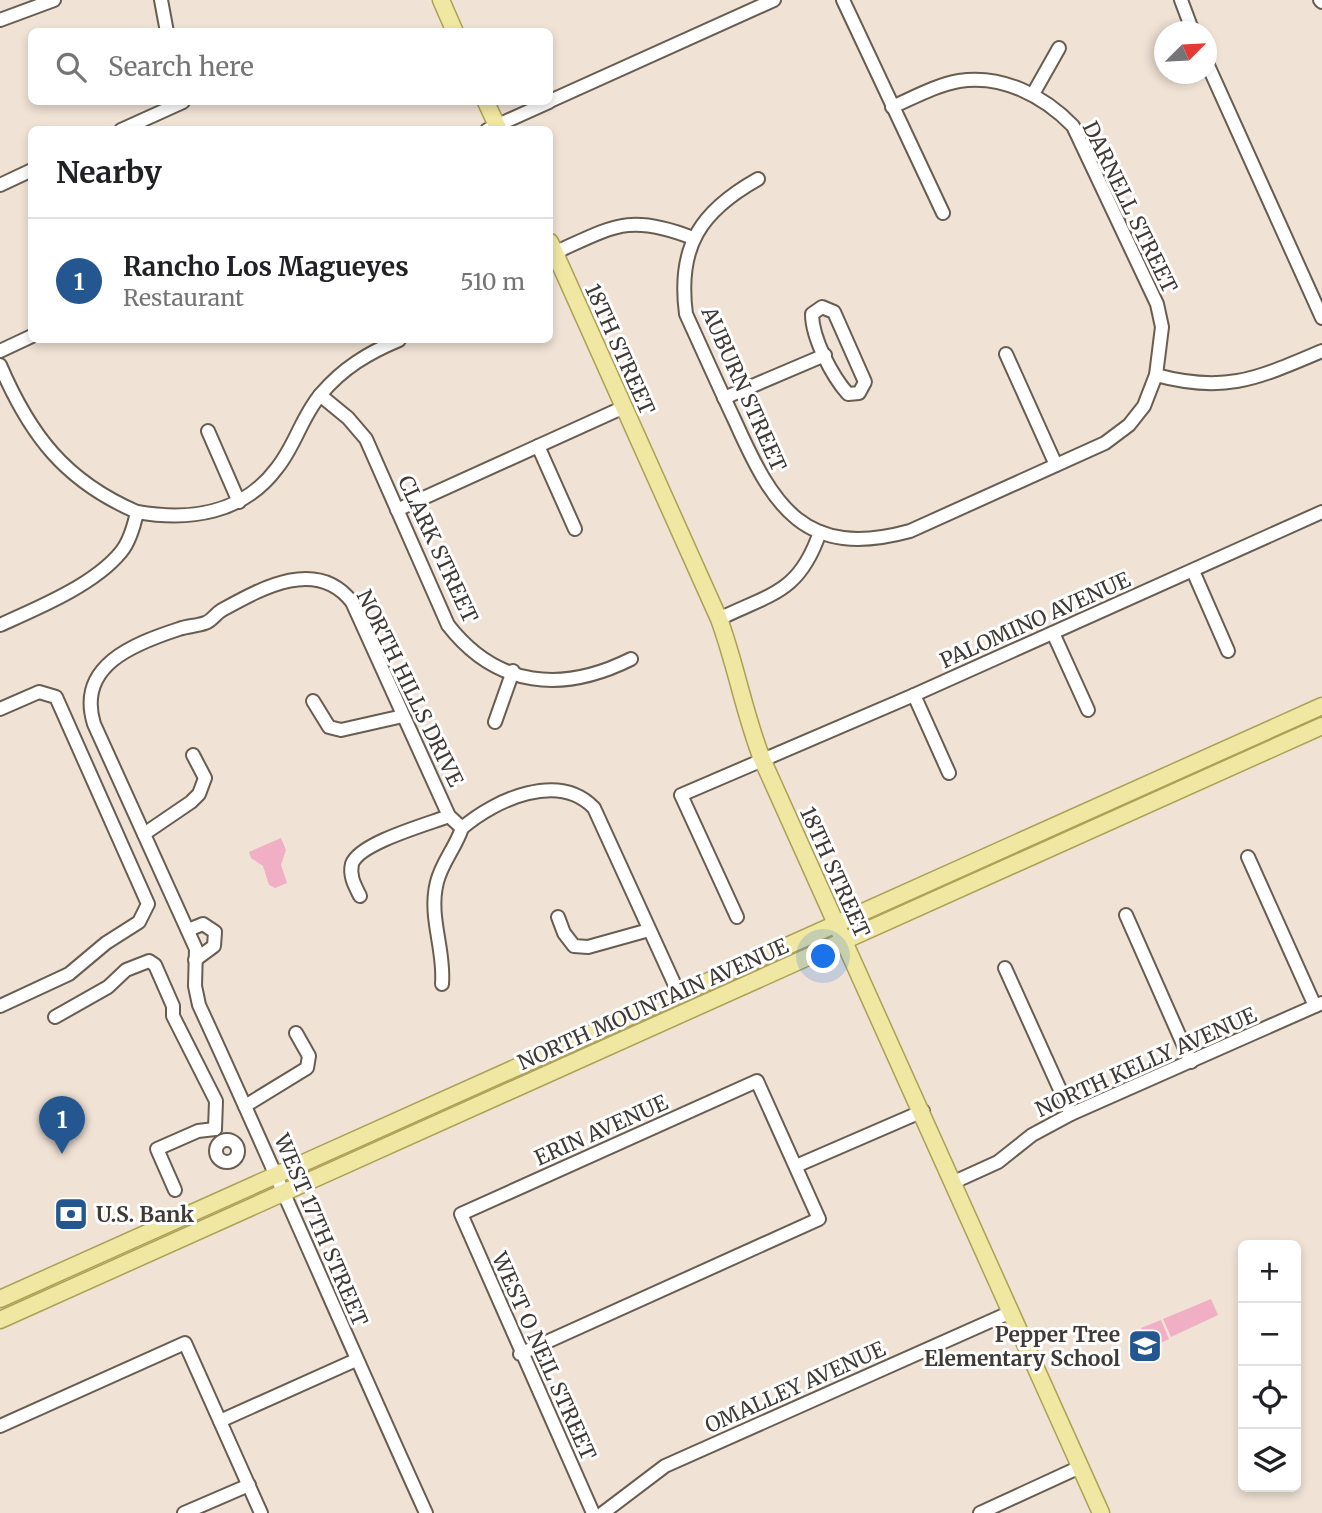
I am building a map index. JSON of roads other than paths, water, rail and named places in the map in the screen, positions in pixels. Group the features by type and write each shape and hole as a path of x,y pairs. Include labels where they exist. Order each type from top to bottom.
{"main road":[{"path":"440,0 453,28"},
{"path":"487,105 493,126"},
{"name":"18TH STREET","path":"553,249 719,619 735,666 747,719 762,759 843,942 923,1111 1101,1513"},
{"name":"NORTH MOUNTAIN AVENUE","path":"6,1296 1322,706"},
{"name":"NORTH MOUNTAIN AVENUE","path":"0,1320 1322,726"},
{"path":"6,1296 19,1311"}],"street":[{"path":"0,20 54,0"},
{"path":"161,0 166,28"},
{"path":"553,99 774,0"},
{"path":"843,0 943,213"},
{"path":"1181,0 1189,21"},
{"path":"1033,94 1059,48"},
{"name":"DARNELL STREET","path":"820,532 886,538 910,531 1056,465 1118,435 1144,406 1156,375 1161,327 1157,304 1086,149 1064,117 1033,94 1003,84 958,81 892,107"},
{"path":"1216,84 1322,318"},
{"path":"130,126 176,105"},
{"path":"498,126 541,105"},
{"path":"0,185 28,172"},
{"path":"553,247 608,228 635,223 658,224 693,238 728,196 758,178"},
{"name":"AUBURN STREET","path":"693,238 683,287 686,314 772,495 785,510 820,532"},
{"path":"822,307 834,312 865,382 863,390 848,394 825,355 812,321 812,314 822,307"},
{"path":"0,351 28,338"},
{"path":"0,365 26,417 59,462 86,486 137,512 189,517 239,502 261,486 278,467 320,395 363,356 392,343"},
{"path":"1156,375 1187,383 1219,385 1273,372 1322,351"},
{"path":"1006,354 1056,465"},
{"path":"724,398 825,355"},
{"name":"CLARK STREET","path":"320,395 348,418 366,439 448,625 466,648 539,681 562,682 603,673 631,659"},
{"path":"397,510 622,408"},
{"path":"208,431 239,502"},
{"path":"538,446 575,529"},
{"path":"0,625 42,606 102,568 126,544 137,512"},
{"name":"PALOMINO AVENUE","path":"737,916 681,796 1192,572 1322,512"},
{"path":"719,619 787,586 801,573 820,532"},
{"path":"1192,572 1228,652"},
{"name":"NORTH HILLS DRIVE","path":"171,892 90,713 96,674 107,663 128,652 176,630 204,624 217,612 284,582 302,578 319,580 344,592 352,603 449,816 462,828"},
{"path":"1054,633 1088,710"},
{"path":"495,722 513,671"},
{"path":"0,709 39,692 56,697 134,866 146,897 147,911 139,922 106,943 69,974 0,1006"},
{"path":"914,695 949,773"},
{"path":"313,701 329,727 341,730 403,716"},
{"path":"144,834 199,794 205,778 193,755"},
{"path":"442,984 444,961 434,922 434,899 444,862 462,828 471,820 532,792 563,789 594,808 679,995"},
{"path":"360,896 352,881 352,864 363,849 449,816"},
{"path":"1248,857 1318,1004"},
{"name":"WEST 17TH STREET","path":"171,892 196,949 195,986 199,1005 426,1513"},
{"path":"1126,915 1191,1062"},
{"path":"558,918 564,933 574,946 588,947 649,930"},
{"path":"188,930 203,924 215,932 214,946 195,960"},
{"path":"55,1017 108,987 137,964 149,961 155,965 173,1006 173,1016 216,1101 215,1129 222,1141"},
{"path":"1005,968 1071,1114"},
{"name":"NORTH KELLY AVENUE","path":"954,1182 998,1162 1032,1135 1071,1114 1318,1004"},
{"path":"245,1106 307,1068 309,1056 296,1033"},
{"name":"ERIN AVENUE","path":"461,1214 757,1082 796,1166"},
{"path":"520,1354 820,1219 796,1166 923,1111"},
{"path":"175,1190 157,1149 198,1131 215,1129"},
{"path":"238,1149 230,1140 222,1141 216,1148 220,1160 232,1161 238,1149 261,1141"},
{"name":"WEST O NEIL STREET","path":"461,1214 520,1354 593,1513"},
{"name":"OMALLEY AVENUE","path":"603,1513 664,1466 1011,1312"},
{"path":"0,1426 186,1343 261,1513"},
{"path":"220,1421 356,1360"},
{"path":"980,1513 1080,1467"},
{"path":"184,1513 249,1485"}],"place":[{"name":"Rancho Los Magueyes","path":"62,1154"},
{"name":"U.S. Bank","path":"71,1214"},
{"name":"Pepper Tree Elementary School","path":"1145,1346"}]}
